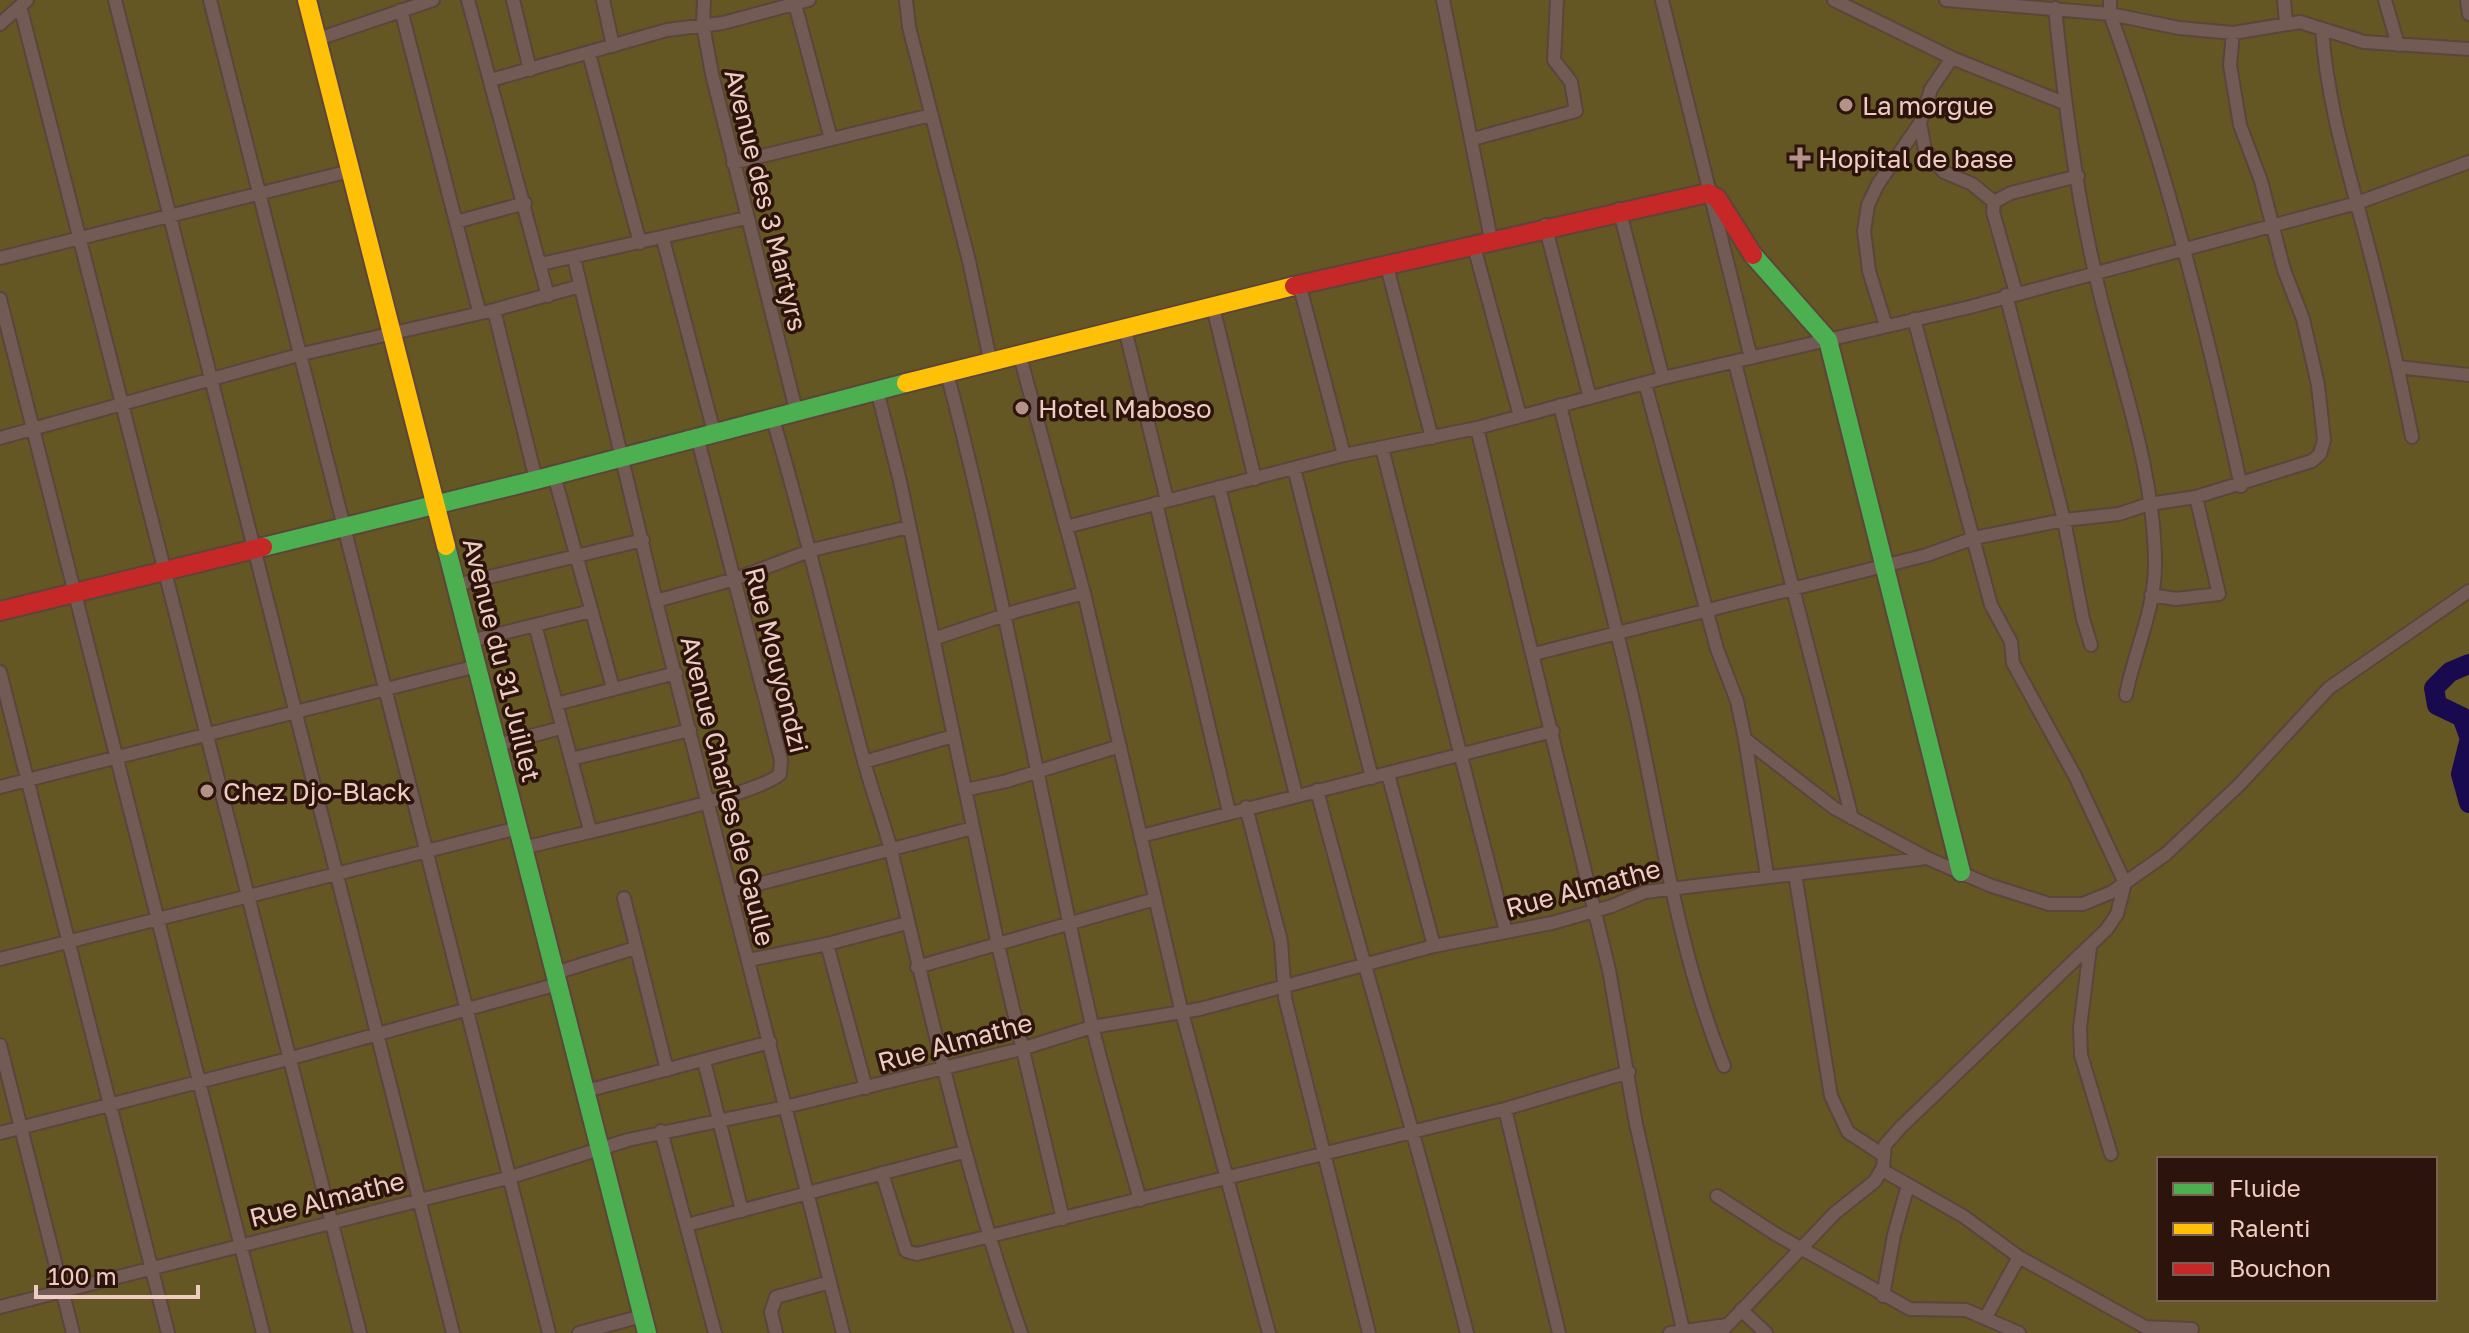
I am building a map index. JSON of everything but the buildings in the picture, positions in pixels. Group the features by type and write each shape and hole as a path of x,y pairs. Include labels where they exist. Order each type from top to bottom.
{"street":[{"path":"115,0 255,549 257,570 296,711 453,1333"},
{"path":"210,0 549,1333"},
{"name":"Avenue du 31 Juillet","path":"307,0 644,1325"},
{"path":"318,39 433,0"},
{"path":"468,0 548,296"},
{"path":"513,0 530,70"},
{"path":"603,0 613,46"},
{"name":"Avenue des 3 Martyrs","path":"704,0 703,25 733,163 796,410"},
{"path":"906,0 991,364"},
{"path":"1443,0 1473,139 1482,241 1520,416"},
{"path":"1473,139 1576,111 1571,82 1554,60 1557,0"},
{"path":"1662,0 1751,358"},
{"path":"1834,0 1952,58 2064,103"},
{"path":"1951,0 2032,4 2110,14 2179,28 2233,33 2286,23 2322,29 2364,42 2469,49"},
{"path":"2110,0 2110,14 2215,359 2241,486"},
{"path":"2284,0 2286,23"},
{"path":"2385,0 2398,45"},
{"path":"2467,0 2469,14"},
{"path":"491,80 667,30 703,25 805,1 831,139"},
{"path":"0,24 23,3 163,572 360,1333"},
{"path":"2055,8 2064,103 2095,273 2127,391 2154,538 2151,595 2126,695"},
{"path":"401,10 479,311"},
{"path":"2322,29 2330,101 2398,367 2412,437"},
{"path":"1534,654 1793,586 1927,555 1974,538 2064,520 2119,514 2149,504 2241,486 2312,461 2320,454 2324,440 2318,385 2303,319 2270,224 2261,181 2240,125 2230,65 2233,33"},
{"path":"589,54 640,243"},
{"path":"1886,326 1869,271 1864,231 1868,205 1878,184 1920,123 1931,89 1952,58"},
{"path":"733,163 931,115"},
{"path":"1920,123 1925,150 1944,172 1972,184 1994,202"},
{"path":"1066,527 1344,455 1477,428 1663,378 1735,363 2095,273 2357,203 2469,162"},
{"path":"0,258 350,171"},
{"path":"1994,202 2011,193 2078,176"},
{"path":"0,611 545,478 772,416 991,364 1386,263 1545,225 1708,193 1717,198 1761,268 1828,340 1961,872"},
{"path":"1994,202 1993,212 2091,645"},
{"path":"456,222 525,203"},
{"path":"1619,209 1663,378"},
{"path":"541,264 746,218"},
{"path":"1545,225 1590,398"},
{"name":"Rue Mouyondzi","path":"523,848 708,801 774,780 781,771 735,579 663,239"},
{"name":"Avenue Charles de Gaulle","path":"574,258 656,601 843,1333"},
{"path":"1386,263 1432,438"},
{"path":"0,438 302,354 494,310 580,286"},
{"path":"1300,287 1344,455"},
{"path":"0,299 263,1333"},
{"path":"1213,307 1255,479"},
{"path":"494,310 545,478 578,556 613,688"},
{"path":"1477,428 1553,731 1629,1072 1636,1124 1677,1331 1724,1329 1882,1170 1885,1145 1901,1127 2090,948 2117,914 2125,883 2075,776 2013,663 2011,642 1981,579 1974,538 1914,319"},
{"path":"1125,329 1229,812"},
{"path":"1020,356 1084,593 1181,1009 1269,1331 1253,1333"},
{"path":"1735,363 1852,818"},
{"path":"2398,367 2469,375"},
{"path":"947,373 1007,617 1092,1027 1140,1200"},
{"path":"1645,383 1706,608 1737,701 1767,875"},
{"path":"877,390 1021,1049 1063,1219"},
{"path":"1560,405 1617,634 1671,887 1710,1032 1724,1066"},
{"path":"772,416 812,550 864,762 891,850 963,1152 987,1238 1021,1333"},
{"path":"1382,448 1506,932"},
{"path":"1294,468 1372,778"},
{"path":"1219,487 1296,795"},
{"path":"2151,595 2176,599 2211,598 2219,594 2196,497"},
{"path":"656,601 735,579 812,550 909,527"},
{"path":"456,585 643,540"},
{"path":"1745,739 1795,780 1852,818 1927,858 2001,889 2065,905 2099,899 2195,829 2329,688 2469,591"},
{"path":"933,639 1084,593"},
{"path":"471,641 591,611"},
{"path":"535,625 590,830"},
{"path":"0,787 205,732 477,666"},
{"path":"0,672 168,1333"},
{"path":"556,704 676,673"},
{"path":"497,745 561,728"},
{"path":"571,759 690,730"},
{"path":"1141,836 1553,731"},
{"path":"864,762 953,736"},
{"path":"965,790 1038,772 1120,746"},
{"path":"1388,774 1434,946"},
{"path":"1317,790 1363,965 1415,1130 1467,1333"},
{"path":"1246,807 1281,941 1285,998 1369,1333"},
{"path":"0,959 427,848 518,828"},
{"path":"731,891 973,828"},
{"name":"Rue Almathe","path":"0,1307 240,1243 511,1177 661,1131 866,1088 1021,1049 1092,1027 1181,1009 1200,1009 1434,946 1593,912 1645,892 1927,858"},
{"path":"1795,874 1831,1096 1848,1132 1883,1155"},
{"path":"624,898 667,1070"},
{"path":"917,967 1155,899"},
{"path":"749,960 907,923"},
{"path":"827,944 866,1088"},
{"path":"0,1133 468,1011 635,948"},
{"path":"2090,948 2080,1028 2081,1055 2111,1154"},
{"path":"586,1091 770,1042"},
{"path":"0,1045 73,1333"},
{"path":"704,1061 742,1211"},
{"path":"882,1173 908,1254 1229,1179 1505,1109 1629,1072"},
{"path":"1505,1109 1559,1333"},
{"path":"661,1131 715,1333"},
{"path":"687,1225 963,1152"},
{"path":"1882,1170 1963,1216 2019,1257 2145,1327 2192,1329"},
{"path":"1883,1296 1894,1235 1908,1185"},
{"path":"1717,1196 1777,1235 1910,1309 1957,1309 1986,1317 2019,1333"},
{"path":"1986,1317 2019,1257"},
{"path":"776,1333 771,1312 776,1297 830,1282"},
{"path":"1741,1310 1766,1333"},
{"path":"579,1333 644,1325"}],"shaded area":[{"path":"0,0 2469,0 2469,1333 0,1333"}],"waterway":[{"path":"2469,664 2450,672 2434,688 2437,705 2462,717 2469,736"},
{"path":"2469,742 2461,774 2469,803"}],"traffic: fast":[{"path":"1753,255 1828,340 1961,872"},
{"path":"263,547 536,480 906,383"},
{"path":"446,546 647,1333"}],"traffic: slow":[{"path":"307,0 446,546"},
{"path":"906,383 1294,286"}],"traffic: jam":[{"path":"1294,286 1708,193 1717,198 1753,255"},
{"path":"0,611 263,547"}],"place":[{"name":"La morgue","path":"1846,105"},
{"name":"Hopital de base","path":"1800,158"},
{"name":"Hotel Maboso","path":"1022,408"},
{"name":"Chez Djo-Black","path":"207,791"}]}
